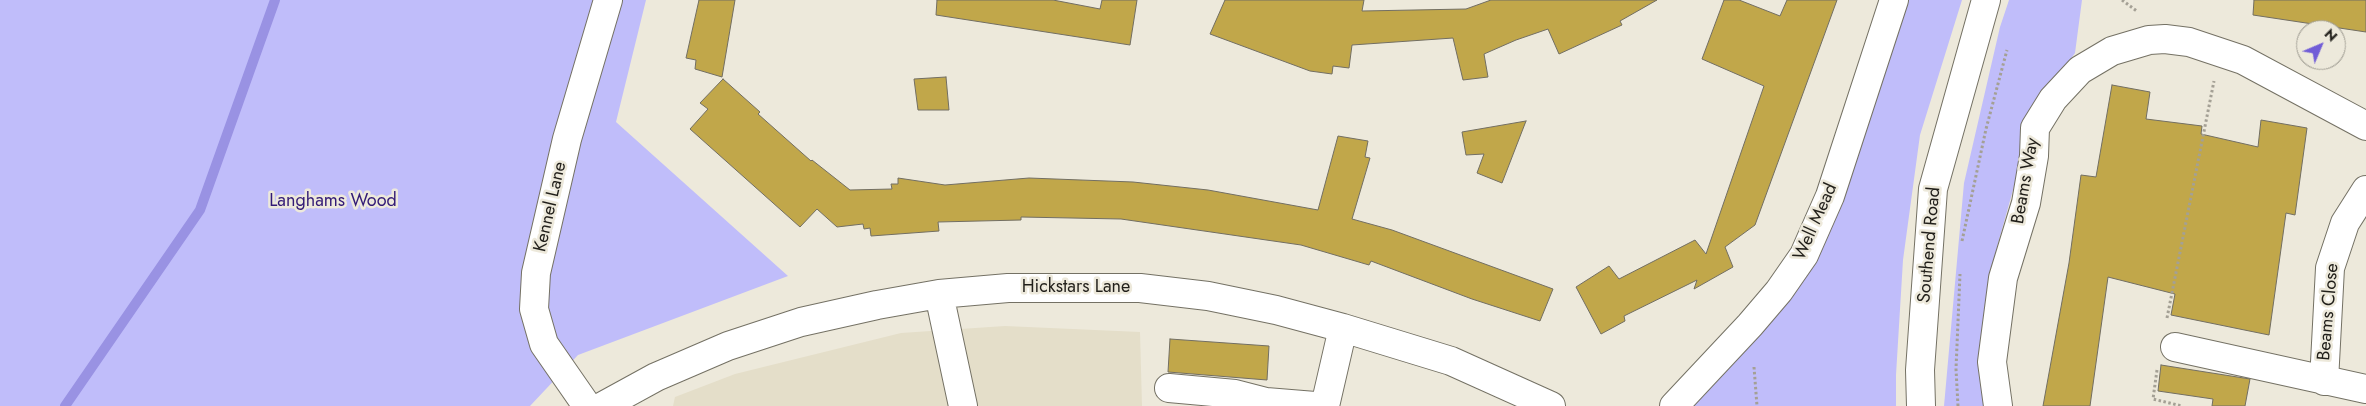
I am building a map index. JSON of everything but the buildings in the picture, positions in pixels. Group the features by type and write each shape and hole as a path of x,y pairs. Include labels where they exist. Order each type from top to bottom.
{"street":[{"name":"Kennel Lane","path":"587,406 544,344 534,309 536,273 567,140 608,0"},
{"name":"Well Mead","path":"1674,406 1779,291 1804,255 1830,196 1894,0"},
{"name":"Southend Road","path":"1921,406 1920,370 1933,189 1986,0"},
{"name":"Beams Way","path":"1998,406 1992,362 2003,278 2026,203 2034,156 2035,128 2053,99 2080,70 2112,51 2148,40 2165,39 2189,42 2243,60 2366,126"},
{"name":"Beams Close","path":"2324,381 2330,268 2345,223 2366,190"},
{"name":"Hickstars Lane","path":"603,406 656,377 728,346 801,322 938,294 1008,288 1140,288 1208,296 1276,310 1451,361 1551,406"},
{"path":"938,294 962,406"},
{"path":"1325,406 1343,328"},
{"path":"2175,347 2366,389"},
{"path":"1169,388 1235,394 1266,402 1315,406"}],"path":[{"path":"1962,244 1986,129 2008,41"},
{"path":"2182,406 2153,399 2157,365 2175,347 2166,319 2188,219 2219,51"},
{"path":"1958,406 1956,369 1960,273"}],"shaded area":[{"path":"1005,326 1140,332 1142,406 673,406 675,397 735,374 901,333"}],"green space":[{"name":"Langhams Wood","path":"0,0 646,0 616,122 788,276 578,355 530,406 0,406"},
{"path":"1892,0 1962,0 1920,135 1903,260 1896,406 1674,406 1779,291"},
{"path":"2009,0 2082,0 2075,53 2036,108 1997,247 1987,350 1990,406 1944,406 1964,183 2000,27"}],"waterway":[{"path":"65,406 200,210 275,0"}]}
